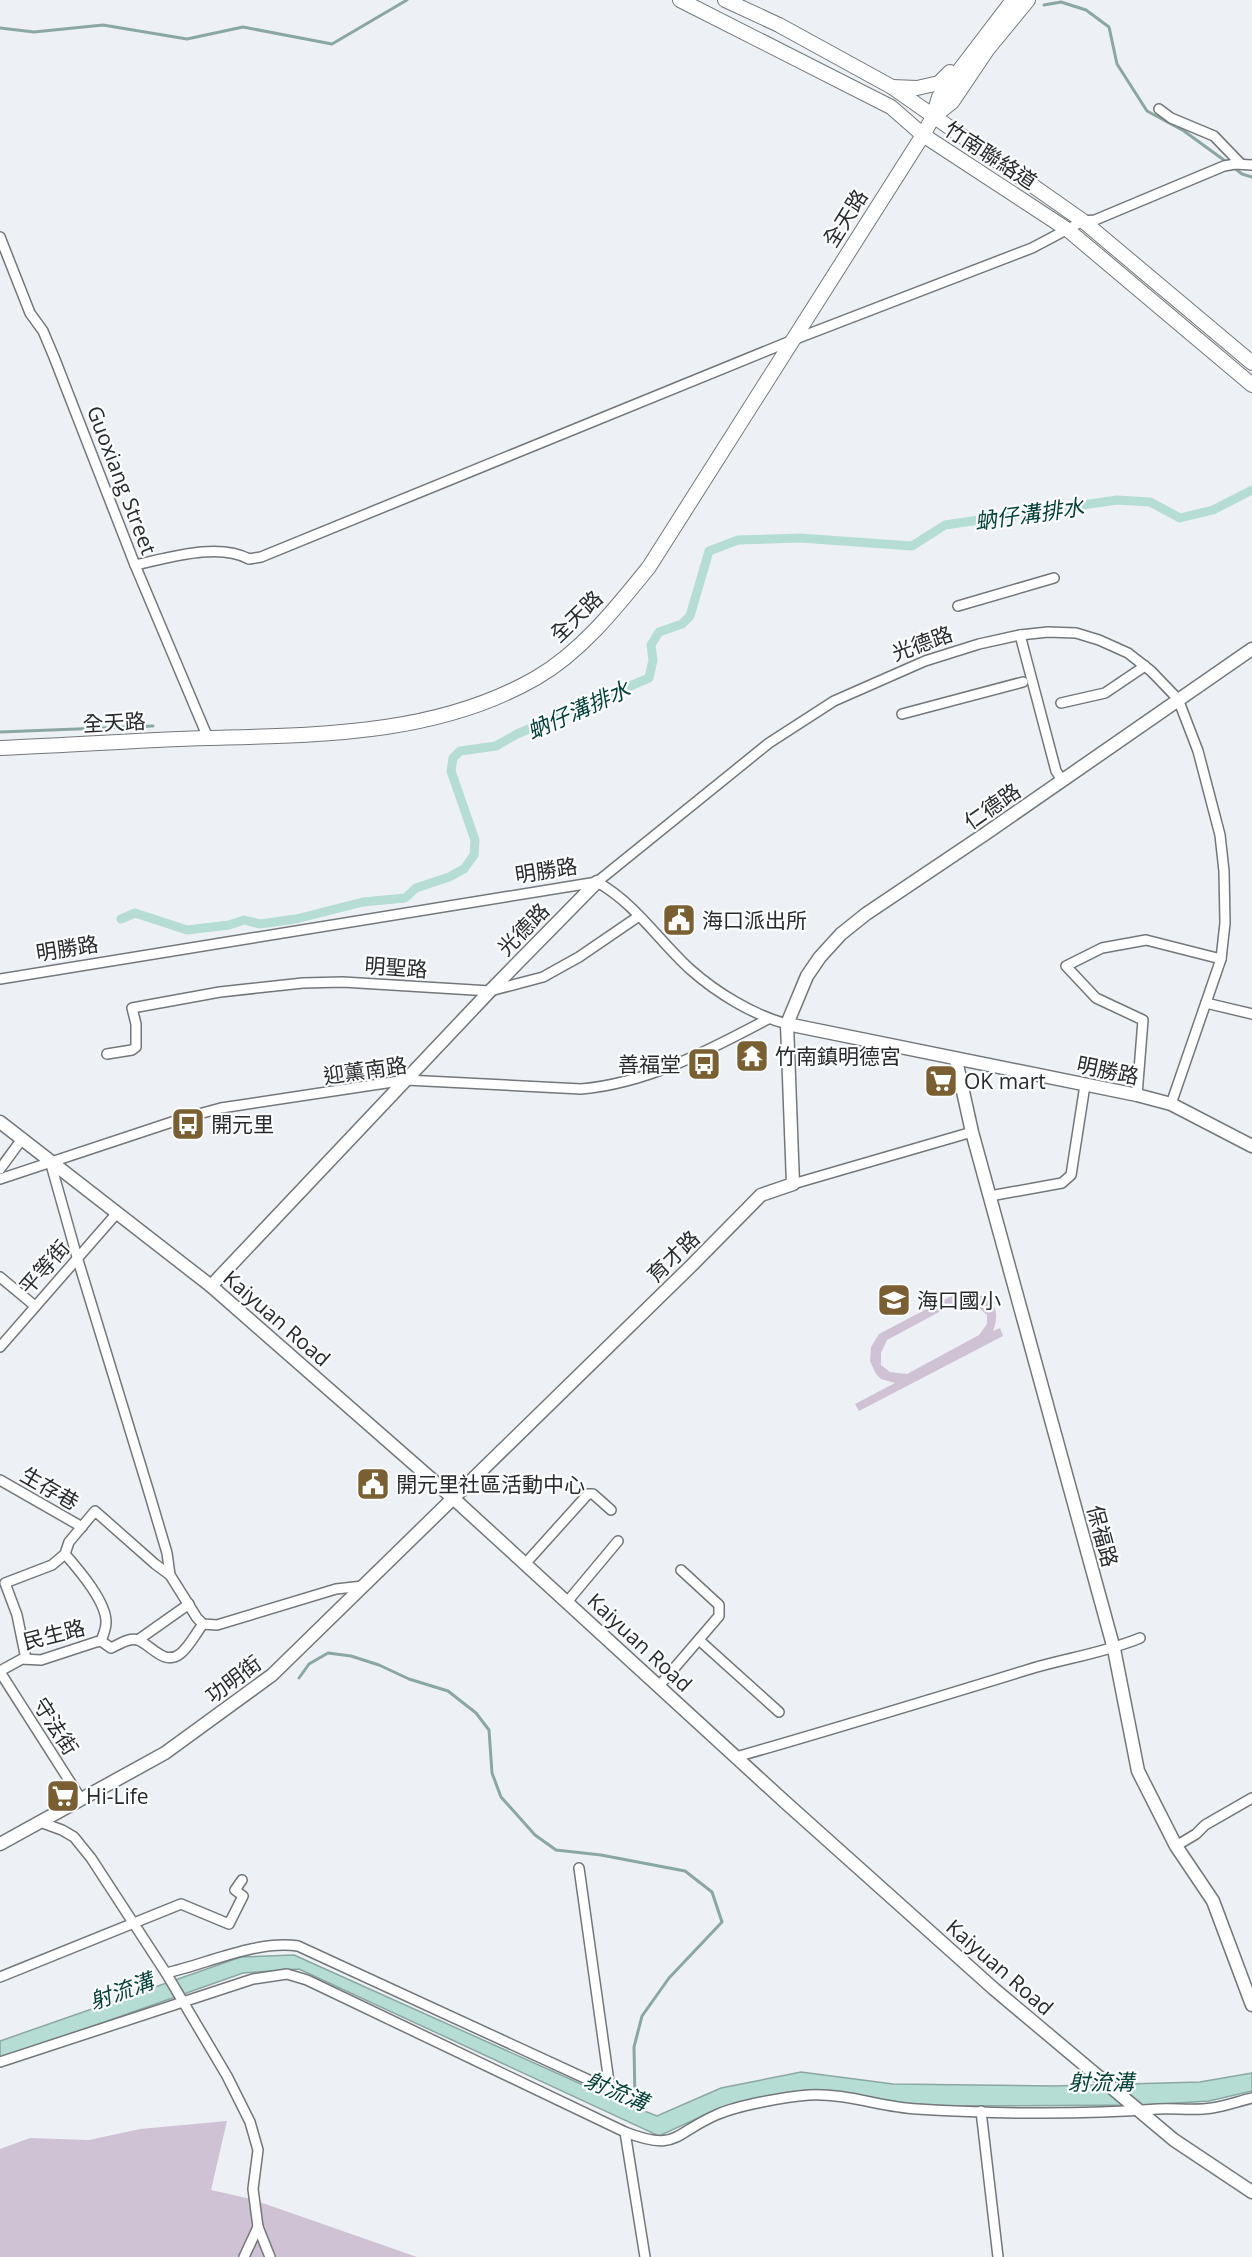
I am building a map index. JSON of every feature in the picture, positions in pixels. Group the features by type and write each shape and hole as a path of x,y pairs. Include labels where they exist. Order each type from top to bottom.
{"main road":[{"name":"竹南聯絡道","path":"680,0 891,107 923,135 1068,230 1252,386"},
{"name":"竹南聯絡道","path":"725,0 779,26 892,87 1083,221 1252,363"},
{"path":"982,48 1013,0"},
{"path":"892,87 917,88 939,83 982,48 1028,0"},
{"name":"全天路","path":"0,748 208,738 289,737 421,722 497,699 538,677 573,651 617,606 648,567 933,117 952,102 982,48"}],"street":[{"path":"1159,109 1171,118 1214,136 1234,164"},
{"path":"135,565 201,552 240,554 249,559 261,557 793,340 1032,248 1083,221 1095,220 1234,164 1252,165"},
{"name":"Guoxiang Street","path":"0,237 30,313 43,331 135,565 208,738"},
{"path":"958,606 1054,578"},
{"name":"光德路","path":"211,1286 490,991 597,882 770,743 834,701 925,661 979,644 1020,635 1048,632 1076,633 1128,653 1145,666 1178,699"},
{"path":"1020,635 1056,771 1062,780"},
{"name":"仁德路","path":"787,1024 807,976 820,957 841,934 866,914 1252,649"},
{"path":"1061,703 1105,693 1145,666"},
{"path":"902,714 1023,682"},
{"path":"1171,1104 1221,959 1225,923 1224,871 1220,835 1198,751 1178,699"},
{"name":"明勝路","path":"0,979 597,882 609,889 639,916 691,970 741,1004 768,1019 956,1060 1137,1095 1171,1104 1252,1146"},
{"name":"明聖路","path":"107,1054 132,1050 136,1047 136,1024 132,1008 220,992 303,983 343,982 490,991 543,977 579,957 639,916"},
{"path":"1137,1095 1143,1020 1096,998 1066,966 1102,948 1146,940 1221,959"},
{"path":"1206,1003 1252,1014"},
{"name":"迎薰南路","path":"0,1179 221,1108 406,1080 581,1089 602,1087 648,1075 693,1058 768,1019"},
{"path":"787,1024 793,1184"},
{"name":"保福路","path":"956,1060 972,1132 1114,1649 1138,1771 1176,1846 1213,1901 1252,2005"},
{"path":"990,1196 1062,1183 1071,1175 1084,1085"},
{"name":"Kaiyuan Road","path":"0,1122 211,1286 453,1498 994,1989 1174,2140 1252,2192"},
{"name":"育才路","path":"453,1498 762,1195 972,1132"},
{"path":"0,1169 22,1139"},
{"path":"51,1161 77,1257 148,1489 170,1575"},
{"name":"平等街","path":"0,1347 117,1213"},
{"path":"0,1277 34,1306"},
{"name":"生存巷","path":"0,1480 82,1527"},
{"path":"525,1564 588,1494 592,1494 611,1510"},
{"name":"功明街","path":"0,1844 165,1753 241,1699 272,1674 453,1498"},
{"path":"26,1659 17,1615 5,1583 52,1565 65,1554 69,1542 95,1511 170,1575 203,1624"},
{"path":"567,1602 618,1541"},
{"path":"65,1554 87,1578 103,1610 106,1623 101,1641"},
{"path":"659,1686 719,1616 719,1605 681,1570"},
{"path":"203,1624 217,1625 336,1589 363,1586"},
{"path":"189,1604 138,1640 162,1656 173,1657 180,1653 203,1624"},
{"path":"736,1757 1035,1667 1114,1649 1140,1638"},
{"name":"民生路","path":"0,1672 22,1659 41,1660 101,1641 111,1648 128,1640 138,1640"},
{"path":"699,1640 779,1712"},
{"name":"守法街","path":"0,1672 81,1799"},
{"path":"1176,1846 1196,1834 1205,1825 1252,1798"},
{"path":"40,1822 74,1837 91,1858 167,1975 226,2076 250,2122 258,2150 253,2189 258,2227 270,2257"},
{"path":"579,1868 608,2071 608,2089"},
{"path":"0,1977 181,1904 229,1924 243,1896 235,1890 242,1880"},
{"path":"167,1975 249,1950 283,1943 298,1946 640,2104"},
{"path":"0,2062 181,2000 253,1979 287,1974 318,1985 625,2132 649,2141 679,2138 715,2115 730,2110 808,2095 826,2095 915,2109 1098,2113 1212,2108 1252,2098"},
{"path":"981,2111 998,2257"},
{"path":"625,2132 645,2257"},
{"path":"244,2257 258,2227"}],"shaded area":[{"path":"957,1293 967,1293 983,1297 994,1306 996,1321 993,1331 1000,1328 1003,1336 859,1411 855,1404 895,1383 881,1379 870,1361 871,1347 879,1334","holes":["956,1303 976,1305 987,1315 987,1324 979,1335 907,1374 890,1372 881,1365 881,1353 887,1340"]},
{"path":"294,1955 657,2116 721,2088 801,2072 893,2084 1053,2086 1200,2082 1252,2073 1252,2091 1209,2101 1146,2105 949,2106 898,2103 813,2091 720,2108 659,2136 299,1969 243,1973 0,2059 0,2041 241,1957"},
{"path":"227,2121 211,2190 251,2199 417,2257 0,2257 0,2149 30,2138 89,2140 140,2129"}],"waterway":[{"path":"0,28 34,32 103,25 187,39 243,27 332,44 407,0"},
{"path":"1044,5 1061,2 1086,10 1109,27 1117,64 1147,111 1184,131 1228,163"},
{"path":"1233,167 1242,174 1252,177"},
{"name":"蚋仔溝排水","path":"121,919 135,913 187,930 229,925 244,920 260,924 296,919 363,902 405,898 416,888 449,877 464,869 474,855 475,840 451,771 453,758 460,751 496,746 517,734 649,678 653,660 651,645 659,632 682,624 690,616 709,551 738,540 800,538 912,546 945,525 1117,500 1150,502 1180,518 1213,510 1252,490"},
{"path":"0,732 153,726"},
{"name":"射流溝","path":"299,1678 309,1664 328,1653 351,1656 379,1665 409,1679 448,1691 476,1713 489,1730 492,1773 501,1797 535,1835 556,1850 601,1855 685,1871 712,1892 722,1922 669,1978 642,2016 634,2047 635,2099"}],"place":[{"name":"海口派出所","path":"679,920"},
{"name":"竹南鎮明德宮","path":"752,1056"},
{"name":"善福堂","path":"704,1064"},
{"name":"OK mart","path":"941,1081"},
{"name":"開元里","path":"188,1124"},
{"name":"海口國小","path":"894,1300"},
{"name":"開元里社區活動中心","path":"373,1484"},
{"name":"Hi-Life","path":"63,1796"}]}
